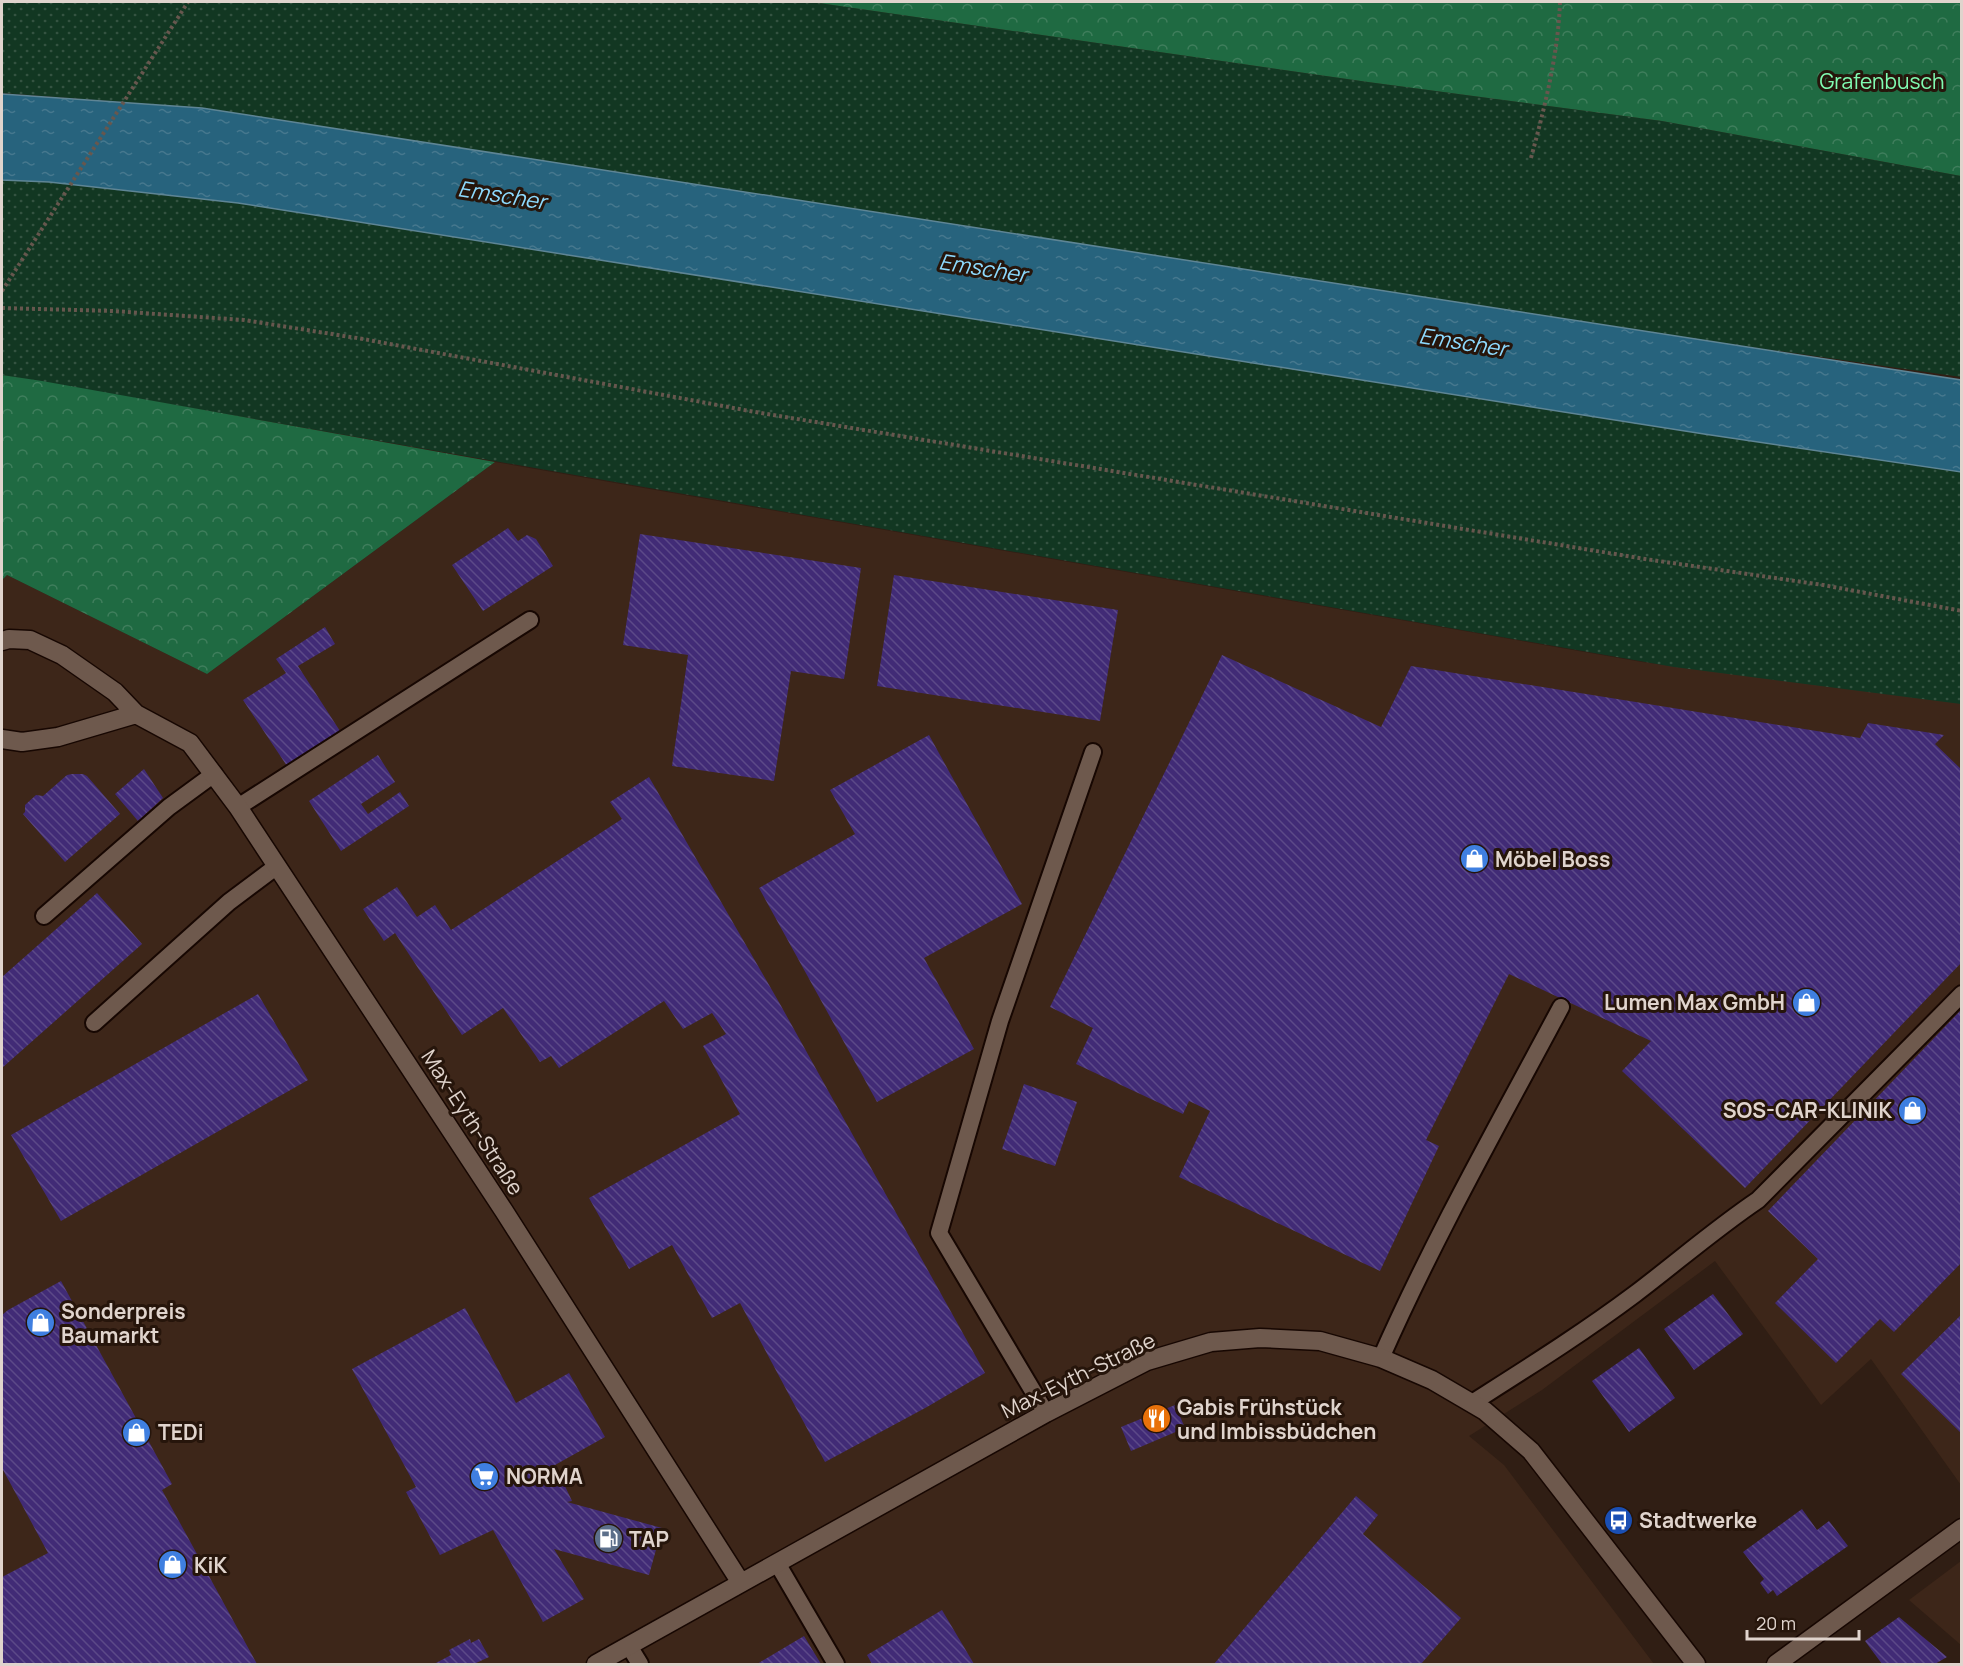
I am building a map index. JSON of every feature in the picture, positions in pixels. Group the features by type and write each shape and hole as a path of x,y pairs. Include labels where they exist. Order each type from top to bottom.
{"street":[{"name":"Max-Eyth-Straße","path":"2,641 30,640 62,655 115,692 136,714 190,743 238,807 504,1211 741,1583"},
{"path":"2,739 22,742 58,737 136,714"},
{"name":"Max-Eyth-Straße","path":"596,1665 1046,1413 1147,1361 1210,1342 1260,1338 1298,1339 1345,1347 1381,1358 1432,1380 1485,1411 1531,1451 1696,1665"},
{"path":"1776,1665 1962,1528"}],"lane":[{"path":"238,807 530,620"},
{"path":"1046,1413 939,1233 1000,1022 1093,752"},
{"path":"44,916 169,807 214,774"},
{"path":"94,1023 229,902 277,866"},
{"path":"1472,1403 1555,1350 1635,1294 1730,1219 1758,1200 1962,994"},
{"path":"1381,1358 1409,1294 1561,1007"},
{"path":"777,1563 836,1665"},
{"path":"629,1646 639,1665"}],"path":[{"path":"2,291 188,2"},
{"path":"1531,158 1551,83 1560,23 1560,2"},
{"path":"2,309 113,311 244,320 363,339 755,412 1633,557 1823,585 1962,611"}],"shaded area":[{"path":"495,462 1642,662 1961,703 1961,1485 1871,1359 1821,1405 1715,1261 1542,1390 1469,1436 1504,1465 1654,1664 2,1664 2,580 7,575 207,674"},
{"path":"1961,1561 1961,1645 1909,1600"}],"green space":[{"path":"2,2 812,2 1368,82 1662,121 1961,176 1961,377 1716,342 202,108 2,93"},
{"name":"Grafenbusch","path":"812,2 1961,2 1961,176 1662,121 1368,82"},
{"path":"2,180 49,182 238,203 1704,434 1961,472 1961,704 1674,667 2,375"},
{"path":"2,375 495,462 207,674 7,575 2,580"}],"water":[{"name":"Emscher","path":"2,94 202,108 1961,380 1961,472 1704,434 238,203 49,182 2,180"}],"building":[{"path":"508,528 518,541 527,535 536,539 553,566 483,611 452,565"},
{"path":"640,534 861,568 844,679 791,671 774,781 672,766 688,655 623,645"},
{"path":"894,575 1118,610 1100,721 877,686"},
{"path":"325,627 335,644 298,666 340,731 287,766 243,700 286,673 276,659"},
{"name":"Möbel Boss","path":"1222,655 1381,727 1411,666 1860,738 1868,723 1944,735 1935,744 1962,770 1962,962 1745,1188 1622,1071 1651,1041 1509,974 1426,1140 1439,1146 1380,1271 1179,1177 1210,1111 1189,1101 1183,1114 1076,1064 1093,1028 1050,1007"},
{"path":"929,735 1022,904 924,958 974,1049 877,1102 759,888 855,834 830,790"},
{"path":"378,755 395,782 361,804 368,814 400,792 409,806 341,851 309,801"},
{"path":"144,769 163,798 138,821 115,794"},
{"path":"67,775 87,776 120,814 65,862 23,814 25,805 36,795 43,796"},
{"path":"649,777 780,1004 985,1373 825,1462 740,1303 712,1318 672,1245 629,1269 589,1198 740,1114 703,1046 726,1034 712,1013 683,1029 664,1001 559,1068 551,1056 540,1062 503,1008 462,1035 395,933 384,941 363,909 397,887 417,917 435,905 451,930 622,819 610,802"},
{"path":"97,893 142,944 2,1068 2,977"},
{"path":"258,994 308,1080 61,1221 11,1135"},
{"name":"SOS-CAR-KLINIK","path":"1962,1009 1962,1262 1894,1332 1880,1319 1836,1363 1775,1303 1818,1259 1768,1211"},
{"path":"1024,1084 1077,1102 1055,1166 1002,1149"},
{"path":"61,1281 172,1484 162,1490 257,1664 2,1664 2,1577 48,1553 2,1468 2,1315"},
{"path":"1713,1294 1743,1334 1694,1370 1664,1329"},
{"name":"NORMA","path":"465,1308 516,1403 569,1373 605,1437 555,1465 572,1501 567,1502 662,1528 649,1575 554,1549 584,1599 543,1622 493,1530 440,1555 406,1492 416,1487 352,1369"},
{"path":"1962,1314 1962,1434 1901,1374"},
{"path":"1639,1348 1675,1398 1629,1432 1592,1381"},
{"path":"1175,1405 1185,1428 1131,1451 1121,1427"},
{"path":"1356,1496 1378,1515 1363,1534 1461,1618 1421,1664 1214,1664"},
{"path":"1802,1509 1817,1530 1829,1521 1848,1546 1777,1596 1773,1590 1768,1594 1760,1583 1764,1579 1743,1552"},
{"path":"942,1610 974,1664 872,1664 867,1655"},
{"path":"1899,1617 1947,1657 1935,1664 1882,1664 1865,1641"},
{"path":"804,1636 821,1664 757,1664"},
{"path":"470,1639 471,1643 479,1639 489,1657 474,1664 434,1664 451,1655 449,1650"}],"place":[{"name":"Möbel Boss","path":"1474,859"},
{"name":"Lumen Max GmbH","path":"1806,1002"},
{"name":"SOS-CAR-KLINIK","path":"1913,1110"},
{"name":"Sonderpreis Baumarkt","path":"40,1323"},
{"name":"Gabis Frühstück und Imbissbüdchen","path":"1156,1419"},
{"name":"TEDi","path":"137,1432"},
{"name":"NORMA","path":"485,1476"},
{"name":"Stadtwerke","path":"1618,1520"},
{"name":"TAP","path":"608,1539"},
{"name":"KiK","path":"173,1565"}]}
